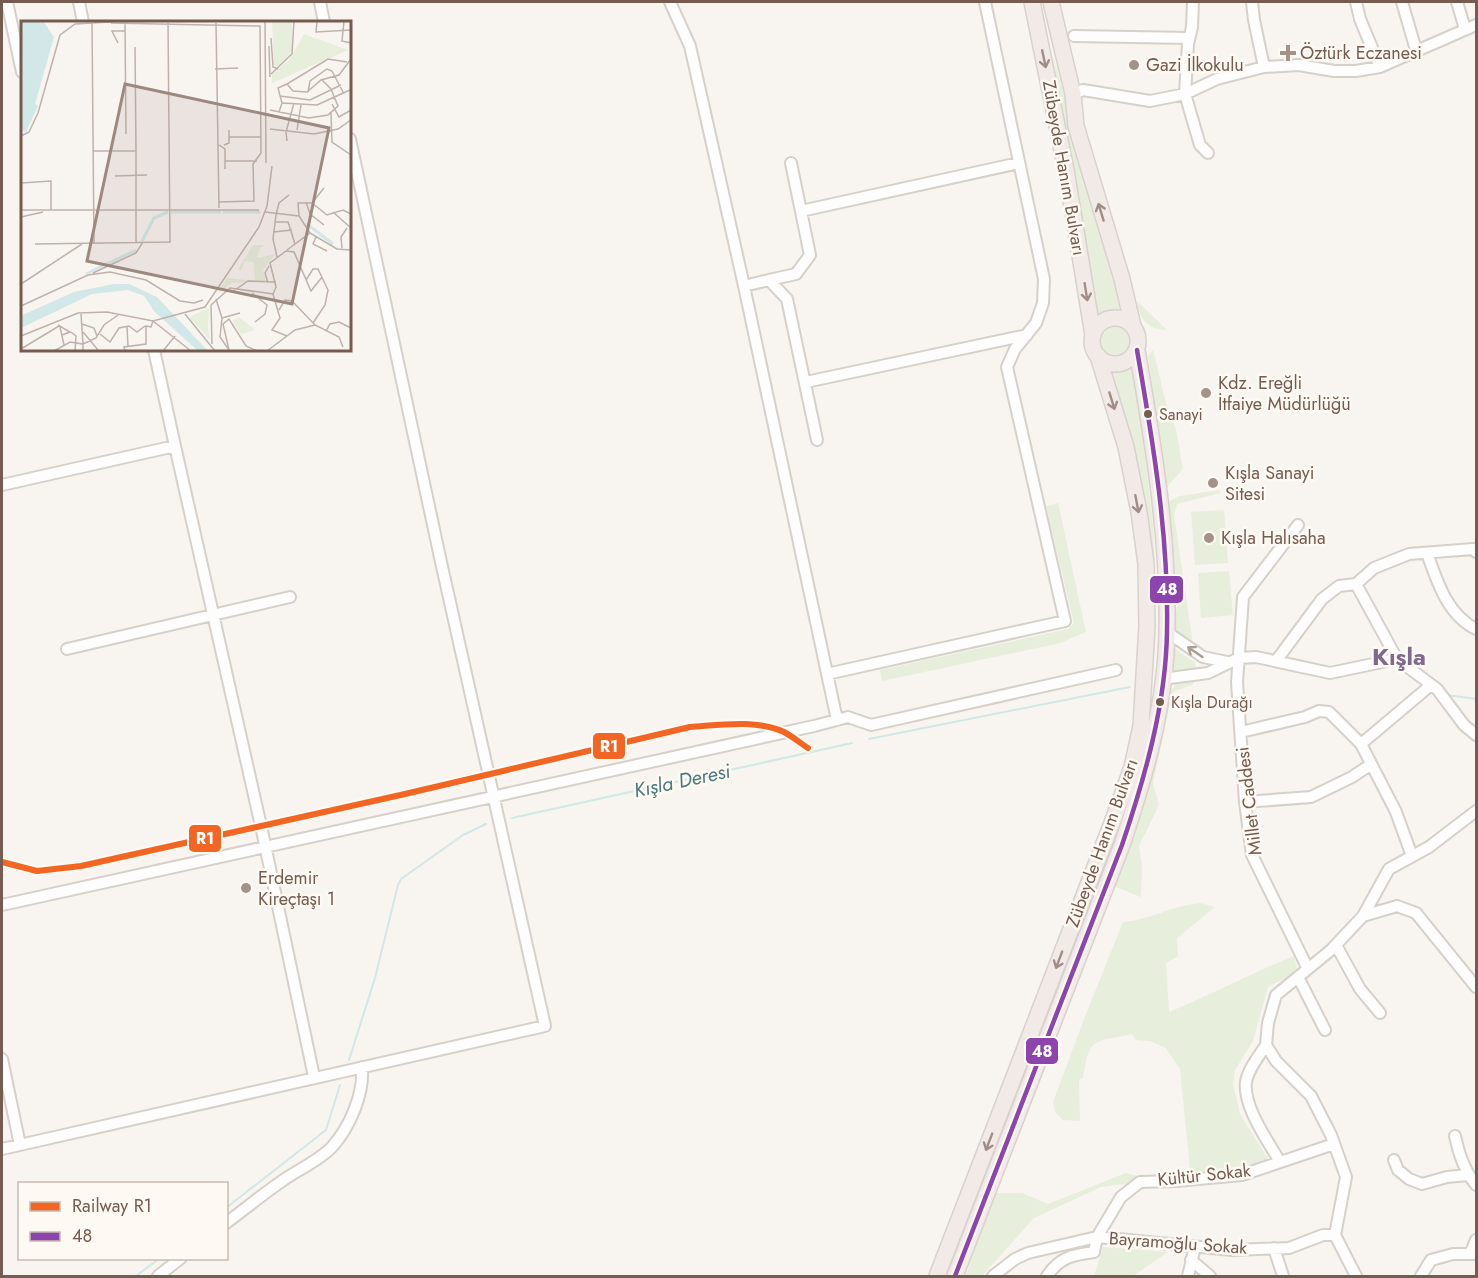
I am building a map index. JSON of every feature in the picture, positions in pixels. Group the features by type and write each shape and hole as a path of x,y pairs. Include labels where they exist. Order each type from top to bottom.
{"highway":[{"name":"Zübeyde Hanım Bulvarı","path":"937,1276 1115,815 1132,767 1141,726 1147,626 1146,564 1139,512 1126,447 1092,342 1093,335 1066,170 1032,2"},
{"name":"Zübeyde Hanım Bulvarı","path":"955,1276 1122,845 1141,789 1160,700 1167,632 1159,498 1137,350 1138,337 1132,326 1122,279 1076,126 1073,94 1051,2"},
{"path":"1093,335 1096,329 1107,320 1121,319 1132,326"},
{"path":"1098,356 1111,364 1119,364 1132,357 1137,350"}],"street":[{"path":"8,2 21,67"},
{"path":"79,2 83,21"},
{"path":"320,2 324,21"},
{"path":"669,2 690,46 837,720"},
{"path":"827,674 1065,621 1007,367 1015,349 1036,323 1043,303 1044,279 985,2"},
{"path":"1193,2 1185,94 1200,145 1208,153"},
{"path":"1252,2 1264,67"},
{"path":"1356,2 1360,19 1380,67"},
{"path":"1402,2 1416,50"},
{"path":"1457,2 1465,29"},
{"path":"1073,94 1083,90 1150,100 1185,94 1216,79 1264,67 1299,65 1334,71 1356,71 1380,67 1476,25"},
{"path":"1074,36 1190,38"},
{"path":"2,1149 545,1026 351,144"},
{"path":"744,286 796,274 810,255 791,163"},
{"path":"801,211 1019,163"},
{"path":"769,280 787,299 817,440"},
{"path":"806,382 1027,335"},
{"path":"154,351 266,847 314,1077"},
{"path":"2,485 176,446"},
{"name":"Millet Caddesi","path":"1298,525 1243,597 1237,682 1245,802 1252,855 1308,969"},
{"path":"1276,662 1322,599 1339,586 1356,584 1374,568 1409,554 1475,547"},
{"path":"1427,553 1440,591 1452,608 1476,629"},
{"path":"1356,584 1397,659 1437,689 1464,724 1476,735"},
{"path":"67,649 290,597"},
{"path":"1167,632 1203,657 1227,662"},
{"path":"1162,679 1208,673 1239,658 1256,657 1330,673 1397,659"},
{"path":"2,905 848,717 872,725 1116,670"},
{"path":"1360,744 1431,685"},
{"path":"1241,732 1305,717 1319,711 1329,712 1360,744 1396,812 1412,856"},
{"path":"1245,802 1311,797 1352,777 1370,765"},
{"path":"1280,1162 1248,1104 1246,1083 1248,1075 1266,1045 1268,1023 1276,995 1336,945 1363,916 1389,868 1429,847 1476,811"},
{"path":"1363,916 1397,906 1416,913 1476,987"},
{"path":"1336,945 1360,989 1380,1013"},
{"path":"1298,977 1325,1030"},
{"path":"1266,1045 1276,1061 1311,1096 1334,1144 1346,1177 1335,1235 1356,1276"},
{"path":"2,1059 20,1145"},
{"path":"228,1221 271,1188 330,1149 345,1130 357,1101 362,1084 362,1067"},
{"path":"1455,1136 1468,1175 1476,1185"},
{"name":"Kültür Sokak","path":"1047,1276 1054,1267 1070,1255 1094,1252 1097,1237 1121,1197 1140,1182 1242,1175 1334,1144"},
{"path":"1394,1160 1398,1170 1409,1179 1422,1184 1447,1177 1468,1175"},
{"name":"Bayramoğlu Sokak","path":"993,1276 1015,1259 1028,1253 1097,1237 1232,1250 1289,1248 1323,1235 1335,1235"},
{"path":"1421,1276 1431,1260 1453,1254 1473,1254 1476,1240"},
{"path":"1188,1276 1195,1247"},
{"path":"1274,1248 1283,1276"},
{"path":"158,1276 178,1260"},
{"path":"1191,1260 1210,1276"}],"green space":[{"path":"1053,56 1126,315 1111,314 1098,320"},
{"path":"1137,301 1167,330 1155,328 1146,322 1142,318"},
{"path":"1115,327 1125,331 1129,341 1125,351 1115,355 1105,351 1101,341 1105,331"},
{"path":"1153,350 1166,403 1176,429 1183,469 1166,488 1148,356"},
{"path":"1135,363 1153,524 1157,612 1148,525 1107,368 1126,367"},
{"path":"1219,490 1221,493 1177,504 1174,515 1194,651 1175,632 1173,616 1178,606 1178,588 1174,573 1167,509 1169,501 1180,496"},
{"path":"1058,503 1086,632 1060,643 882,681 880,670 1068,629 1074,623 1046,506"},
{"name":"Kışla Halısaha","path":"1224,510 1228,563 1195,565 1191,512"},
{"name":"Kışla Halısaha","path":"1229,571 1233,615 1201,618 1198,573"},
{"path":"1172,647 1195,662 1196,670 1169,673"},
{"path":"1195,680 1192,685 1175,691 1171,699 1153,784 1159,805 1139,846 1142,863 1141,897 1113,884 1151,779 1169,694 1175,685"},
{"path":"1200,903 1215,907 1177,938 1178,956 1166,963 1169,1012 1294,956 1298,972 1268,987 1253,1041 1235,1070 1233,1084 1240,1114 1268,1159 1241,1168 1101,1187 1034,1218 982,1276 966,1276 993,1193 1022,1193 1048,1204 1126,1173 1142,1177 1164,1176 1190,1169 1180,1069 1166,1048 1150,1041 1136,1040 1132,1034 1101,1041 1091,1048 1083,1078 1079,1080 1080,1121 1063,1120 1055,1112 1053,1102 1123,922"},
{"path":"1103,1247 1168,1252 1133,1276 1094,1276"}],"waterway":[{"name":"Kışla Deresi","path":"869,739 1130,687"},
{"name":"Kışla Deresi","path":"1447,695 1476,699"},
{"name":"Kışla Deresi","path":"512,818 852,743"},
{"name":"Kışla Deresi","path":"349,1060 375,978 401,879 463,835 486,824"},
{"name":"Kışla Deresi","path":"228,1206 326,1130 340,1085"},
{"name":"Kışla Deresi","path":"136,1276 157,1260"}],"rail line":[{"name":"R1","path":"2,862 37,871 81,866 405,794 690,727 762,725 784,732 808,748"}],"transit line":[{"name":"48","path":"955,1276 1122,845 1153,740 1166,658 1167,596 1163,525 1137,350"}],"place":[{"name":"Öztürk Eczanesi","path":"1288,53"},
{"name":"Gazi İlkokulu","path":"1134,65"},
{"name":"Kdz. Ereğli İtfaiye Müdürlüğü","path":"1206,393"},
{"name":"Sanayi","path":"1148,414"},
{"name":"Kışla Sanayi Sitesi","path":"1213,483"},
{"name":"Kışla Halısaha","path":"1209,538"},
{"name":"Kışla Durağı","path":"1160,702"},
{"name":"Erdemir Kireçtaşı 1","path":"246,888"}],"district":[{"name":"Kışla","path":"1399,656"}]}
